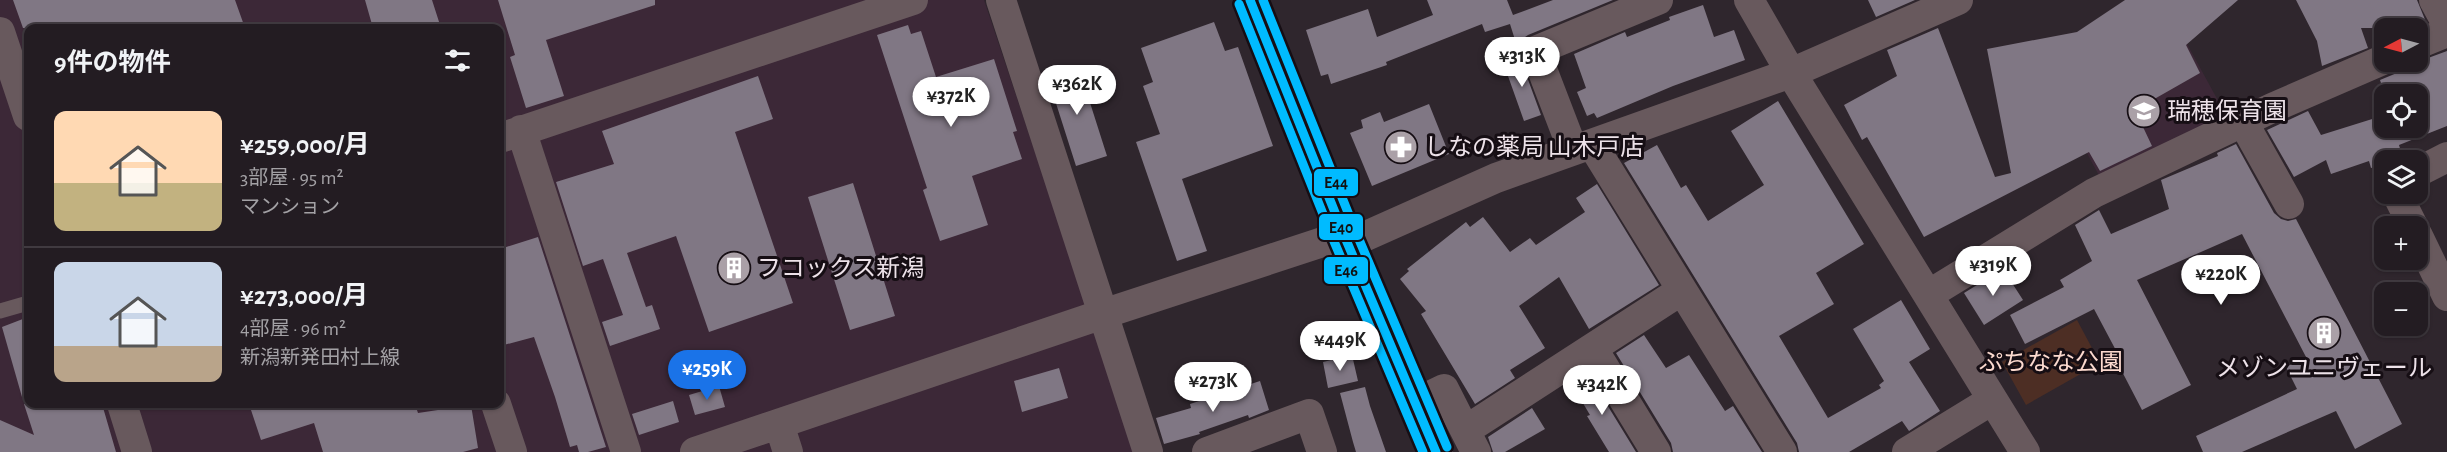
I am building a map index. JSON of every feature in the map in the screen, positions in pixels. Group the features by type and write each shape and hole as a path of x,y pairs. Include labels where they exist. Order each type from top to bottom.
{"main road":[{"path":"1250,0 1346,240 1436,452"}],"street":[{"path":"626,452 510,134 913,0"},
{"path":"1001,0 1148,452"},
{"path":"1658,0 1535,51 1582,147 1682,290 1782,452"},
{"path":"1749,0 1791,73 2025,452"},
{"path":"695,452 1103,314 1346,240 1496,178 1791,73 1958,0"},
{"path":"2434,0 2447,24"},
{"path":"0,32 24,105"},
{"path":"2428,40 2447,32"},
{"path":"1928,295 2094,193 2243,122 2374,64"},
{"path":"2243,122 2289,204"},
{"path":"2428,167 2447,157"},
{"path":"2428,257 2447,296"},
{"path":"1415,403 1444,388 1471,441 1593,349 1682,290"},
{"path":"1593,349 1656,452"},
{"path":"1907,452 1992,400"},
{"path":"123,408 137,452"},
{"path":"496,408 512,452"},
{"path":"1207,452 1310,414 1322,452"},
{"path":"779,424 788,452"}],"lane":[{"path":"0,311 24,304"}],"shaded area":[{"path":"0,0 984,0 1136,452 0,452"},
{"name":"瑞穂保育園","path":"2186,42 2227,117 2103,183 2061,105"}],"green space":[{"name":"ぷちなな公園","path":"2077,320 2100,363 2026,405 2002,362"}],"building":[{"path":"13,0 235,0 244,24 24,24 23,28"},
{"path":"365,0 432,0 440,24 372,24"},
{"path":"498,0 655,0 655,5 546,40 564,96 526,108 510,57 515,55"},
{"path":"1427,0 1507,0 1513,15 1553,0 1613,0 1528,35 1516,43 1510,24 1485,32 1482,24 1386,62 1387,65 1331,84 1328,74 1321,76 1306,30 1368,9 1377,37 1433,15"},
{"path":"1868,0 1915,0 1876,17"},
{"path":"2125,0 2238,0 2186,45 2200,73 2135,110 2152,146 2100,171 2089,152 1924,237 1867,137 1862,140 1844,105 1897,76 1887,50 1938,28 1995,177 2011,173 1987,49 2077,32"},
{"path":"2296,0 2417,0 2424,18 2374,18 2374,28 2361,28 2368,48 2322,66 2317,41"},
{"path":"1703,5 1714,37 1734,30 1745,60 1673,86 1597,118 1594,113 1587,116 1577,92 1586,88 1574,54 1625,32 1627,37 1670,20 1669,17"},
{"path":"1214,22 1225,51 1238,47 1273,146 1182,179 1207,251 1177,261 1136,142 1160,134 1143,86 1153,82 1141,48"},
{"path":"908,25 911,34 921,31 936,77 994,59 1017,131 1013,132 1022,159 972,176 988,225 940,241 923,190 927,188 877,35"},
{"path":"2447,51 2447,126 2428,134 2428,84 2381,84 2380,80 2399,72 2428,72 2428,58"},
{"path":"1519,55 1541,115 1524,121 1503,62"},
{"path":"1078,65 1107,156 1076,166 1047,75"},
{"path":"758,76 773,119 735,132 793,303 709,332 676,236 627,253 646,307 652,305 660,329 610,346 602,322 623,315 603,259 583,266 556,182 614,164 602,131"},
{"path":"1778,101 1864,244 1816,273 1834,304 1779,336 1828,418 1881,388 1879,385 1884,381 1853,329 1901,300 1930,349 1909,362 1940,411 1909,431 1902,421 1849,452 1799,452 1797,443 1624,163 1657,145 1681,188 1686,185 1708,221 1764,185 1731,131"},
{"path":"1429,104 1449,154 1372,186 1350,133 1363,128 1361,120 1380,112 1384,122"},
{"path":"2308,111 2321,135 2374,118 2374,138 2417,138 2399,145 2400,150 2374,150 2374,167 2371,168 2369,161 2331,174 2326,160 2294,177 2267,130"},
{"path":"2236,144 2274,213 2288,221 2296,219 2402,424 2355,449 2336,411 2242,452 2203,452 2196,436 2297,389 2286,367 2306,357 2242,234 2137,280 2191,385 2142,410 2116,360 2120,358 2094,309 2025,344 2010,315 2064,287 2060,280 2092,261 2075,225 2099,210 2111,234 2169,209 2161,180 2218,156 2217,153"},
{"path":"853,183 895,316 850,330 808,197"},
{"path":"1597,184 1659,285 1589,329 1559,277 1519,306 1545,348 1510,370 1515,378 1475,404 1421,314 1426,311 1400,279 1409,271 1407,269 1466,222 1470,227 1483,217 1510,252 1530,238 1536,245 1585,212 1576,198"},
{"path":"538,237 606,447 579,452 577,445 570,447 534,337 504,345 504,248"},
{"path":"2003,269 2023,300 1984,325 1964,293"},
{"path":"24,319 24,397 22,397 2,327"},
{"path":"1644,335 1666,368 1689,355 1725,411 1733,406 1762,452 1673,452 1671,443 1616,353"},
{"path":"1352,355 1358,381 1328,388 1323,362"},
{"path":"1059,368 1068,398 1022,412 1014,381"},
{"path":"1587,372 1636,452 1609,452 1587,416 1590,415 1571,383"},
{"path":"1260,381 1269,410 1164,444 1156,418 1191,408 1190,404"},
{"path":"719,386 725,407 695,415 689,395"},
{"path":"1365,387 1386,452 1356,452 1340,393"},
{"path":"673,401 679,422 639,435 632,414"},
{"path":"25,408 103,408 116,452 0,452 0,420 34,435"},
{"path":"250,408 416,408 418,413 451,408 471,408 478,448 463,452 323,452 314,423 261,440"},
{"path":"1532,408 1545,429 1505,452 1493,452 1488,437"}],"transit line":[{"name":"E40","path":"1250,0 1344,235 1436,452"},
{"name":"E44","path":"1263,0 1355,230 1447,447"},
{"name":"E46","path":"1239,4 1333,239 1423,452"}],"place":[{"name":"瑞穂保育園","path":"2144,111"},
{"name":"しなの薬局 山木戸店","path":"1401,147"},
{"name":"フコックス新潟","path":"734,268"},
{"name":"メゾンユニヴェール","path":"2324,333"}]}
